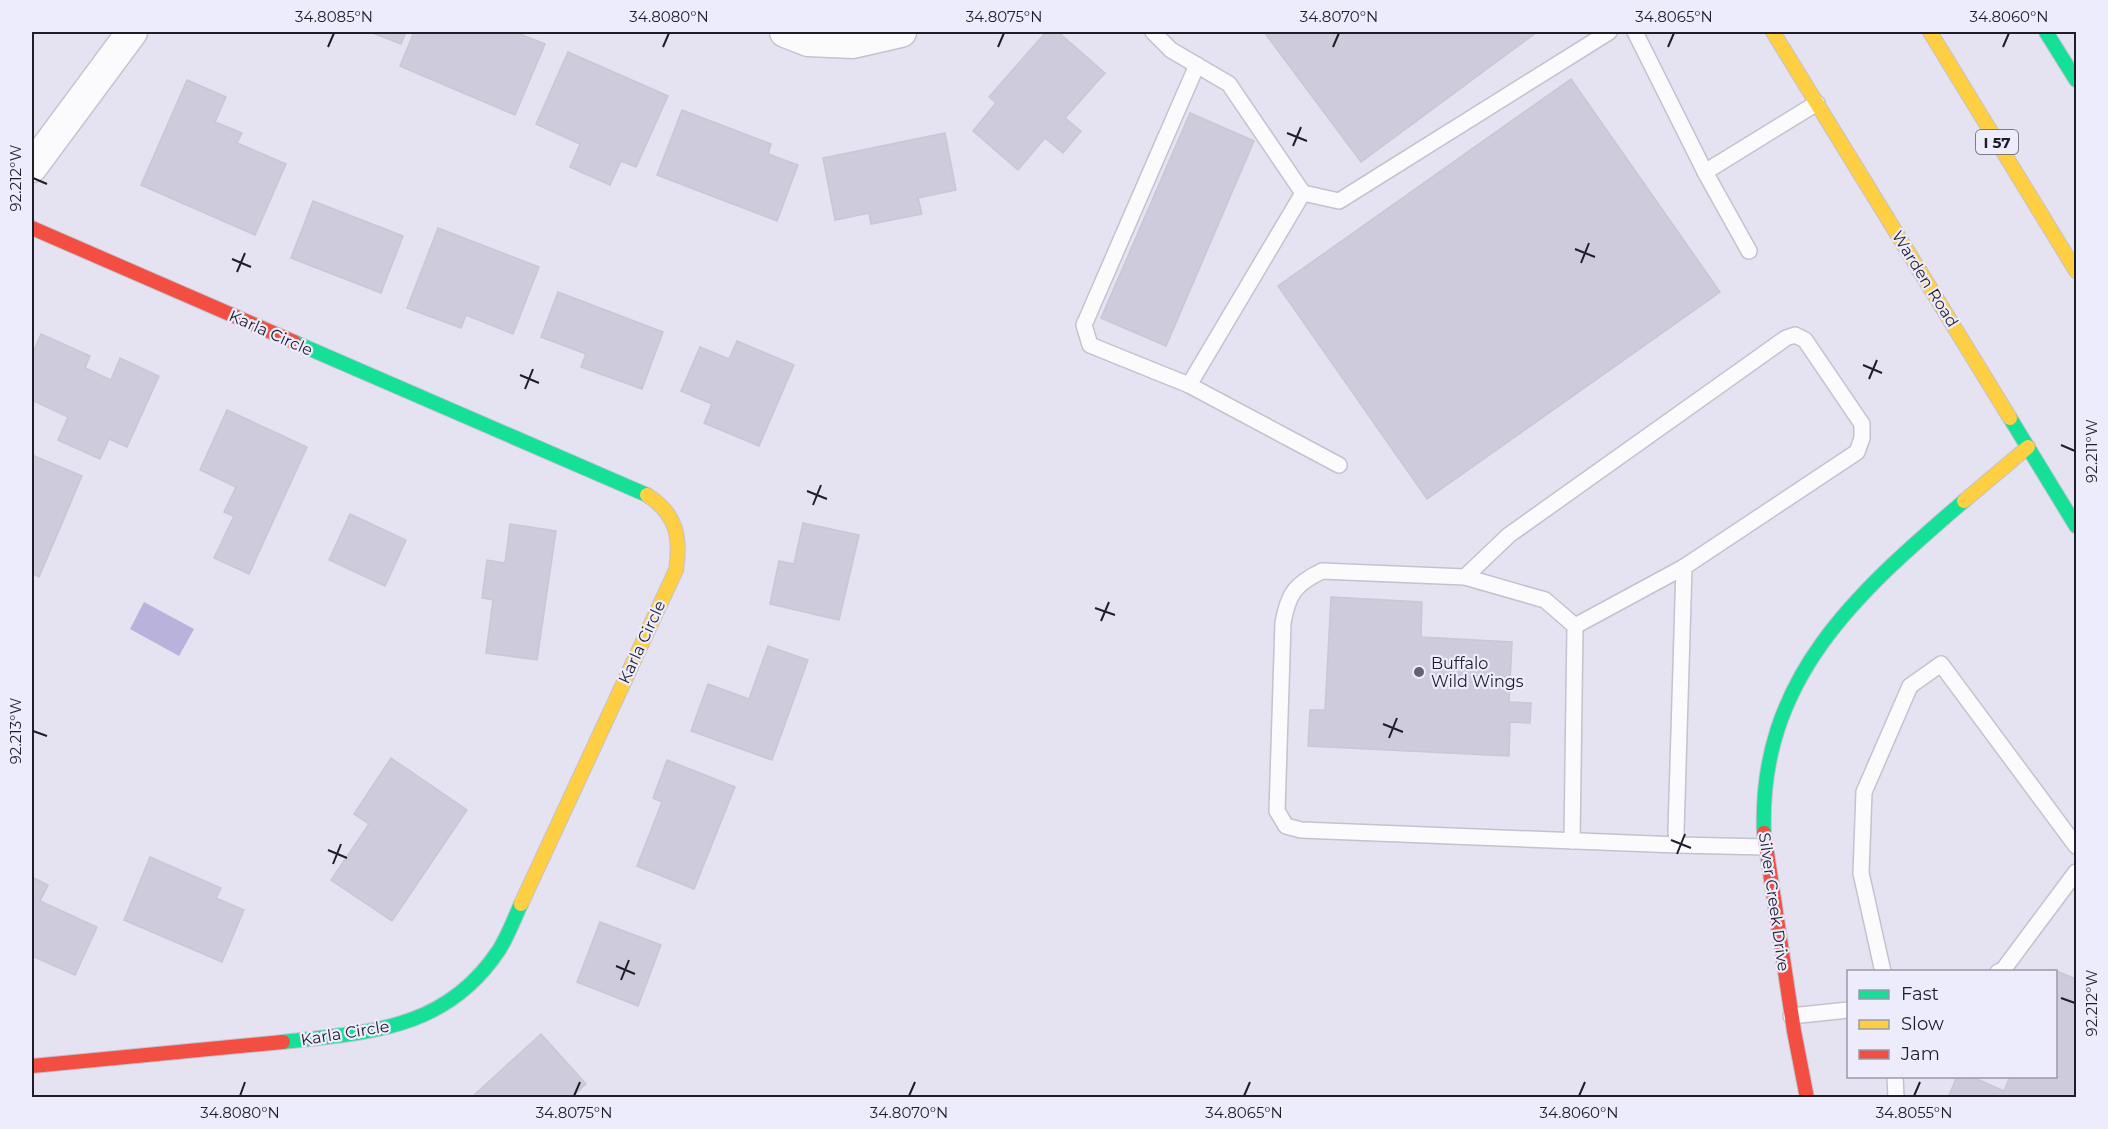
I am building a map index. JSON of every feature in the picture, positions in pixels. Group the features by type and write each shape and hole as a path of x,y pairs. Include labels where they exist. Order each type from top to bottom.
{"main road":[{"name":"Warden Road","path":"1773,32 2076,526"},
{"name":"I 57","path":"1930,32 2076,271"},
{"path":"2046,32 2076,80"},
{"name":"Karla Circle","path":"32,228 649,496 658,502 673,522 679,545 676,570 501,947 472,983 434,1011 406,1023 375,1030 201,1053 32,1066"},
{"name":"Silver Creek Drive","path":"1807,1098 1791,1016 1765,847 1764,800 1774,742 1787,706 1808,663 1828,633 1867,590 1921,538 2028,447"}],"street":[{"path":"32,167 132,32"},
{"path":"785,32 808,41 853,43 901,32"}],"lane":[{"path":"1153,32 1171,50 1229,84 1303,193 1339,201 1609,32"},
{"path":"1635,32 1705,172 1749,250"},
{"path":"1197,65 1084,325 1090,345 1188,385 1339,465"},
{"path":"1705,172 1817,103"},
{"path":"1188,385 1303,193"},
{"path":"1466,576 1509,535 1786,338 1795,334 1805,340 1862,424 1862,438 1857,452 1684,567 1575,626"},
{"path":"1678,845 1676,832 1684,567"},
{"path":"1572,841 1575,626 1545,600 1466,576 1322,571 1308,578 1294,590 1287,601 1283,622 1277,811 1286,826 1301,830 1572,841 1678,845 1765,847"},
{"path":"1883,970 1861,873 1864,792 1910,686 1941,664 2076,846"},
{"path":"2003,970 2076,872"},
{"path":"1791,1016 1847,1010"},
{"path":"1894,1078 1896,1098"}],"shaded area":[{"path":"144,602 194,629 179,656 130,629"}],"building":[{"path":"370,32 406,32 401,44"},
{"path":"414,32 515,32 545,44 515,115 400,66"},
{"path":"1046,32 1058,32 1105,73 1065,118 1081,131 1063,153 1045,138 1018,170 973,131 996,103 989,97"},
{"path":"1264,32 1537,32 1361,162"},
{"path":"568,52 668,96 636,167 621,161 610,185 570,167 580,144 536,124"},
{"path":"1571,79 1720,292 1427,499 1278,286"},
{"path":"187,80 226,97 215,122 242,133 237,143 286,164 255,235 141,185"},
{"path":"682,110 771,144 768,154 798,165 777,221 657,175"},
{"path":"1190,113 1254,141 1166,346 1101,318"},
{"path":"945,133 956,190 918,198 922,214 871,224 869,213 835,220 823,158"},
{"path":"313,201 403,236 381,293 291,258"},
{"path":"438,228 539,267 513,334 466,315 461,328 407,308"},
{"path":"558,292 663,332 642,389 581,367 586,354 541,337"},
{"path":"41,334 90,356 85,368 111,380 120,358 159,376 127,447 109,439 100,459 58,440 68,417 32,400 32,355"},
{"path":"737,341 794,365 759,446 704,423 712,404 681,391 700,347 729,359"},
{"path":"227,410 307,447 249,574 214,558 234,516 224,512 236,487 200,470"},
{"path":"32,455 82,476 39,577 32,573"},
{"path":"350,514 406,540 385,586 329,560"},
{"path":"803,523 859,535 839,620 770,604 779,561 794,564"},
{"path":"510,524 556,531 537,660 486,653 493,600 482,598 487,560 505,563"},
{"name":"Buffalo Wild Wings","path":"1331,597 1422,602 1421,637 1512,642 1509,702 1531,703 1530,723 1510,722 1509,756 1308,746 1310,710 1325,710"},
{"path":"768,646 808,660 772,760 691,731 708,684 749,699"},
{"path":"391,758 467,810 392,921 331,880 369,824 354,814"},
{"path":"667,760 735,787 694,889 637,866 662,802 653,798"},
{"path":"150,857 221,888 216,898 244,910 222,962 124,920"},
{"path":"32,877 48,885 40,901 97,927 75,975 32,956"},
{"path":"600,922 661,945 638,1006 577,982"},
{"path":"2057,971 2076,979 2076,1098 1948,1098 1956,1078 1975,1078 2004,1091 2009,1078 2057,1078"},
{"path":"541,1034 586,1084 571,1098 476,1098 474,1095"}],"traffic: fast":[{"path":"2046,32 2076,80"},
{"path":"294,342 647,495"},
{"path":"2010,418 2076,526"},
{"path":"1764,833 1766,778 1778,729 1796,685 1822,644 1852,606 1924,535 1964,501"},
{"path":"283,1042 376,1030 430,1012 455,997 478,977 502,945 521,904"}],"traffic: slow":[{"path":"1773,32 2010,418"},
{"path":"1930,32 2076,271"},
{"path":"1964,501 2028,447"},
{"path":"521,904 676,570 678,547 675,528 665,510 647,495"}],"traffic: jam":[{"path":"32,228 294,342"},
{"path":"1764,833 1794,1031 1807,1098"},
{"path":"32,1066 283,1042"}],"place":[{"name":"Buffalo Wild Wings","path":"1419,672"}]}
